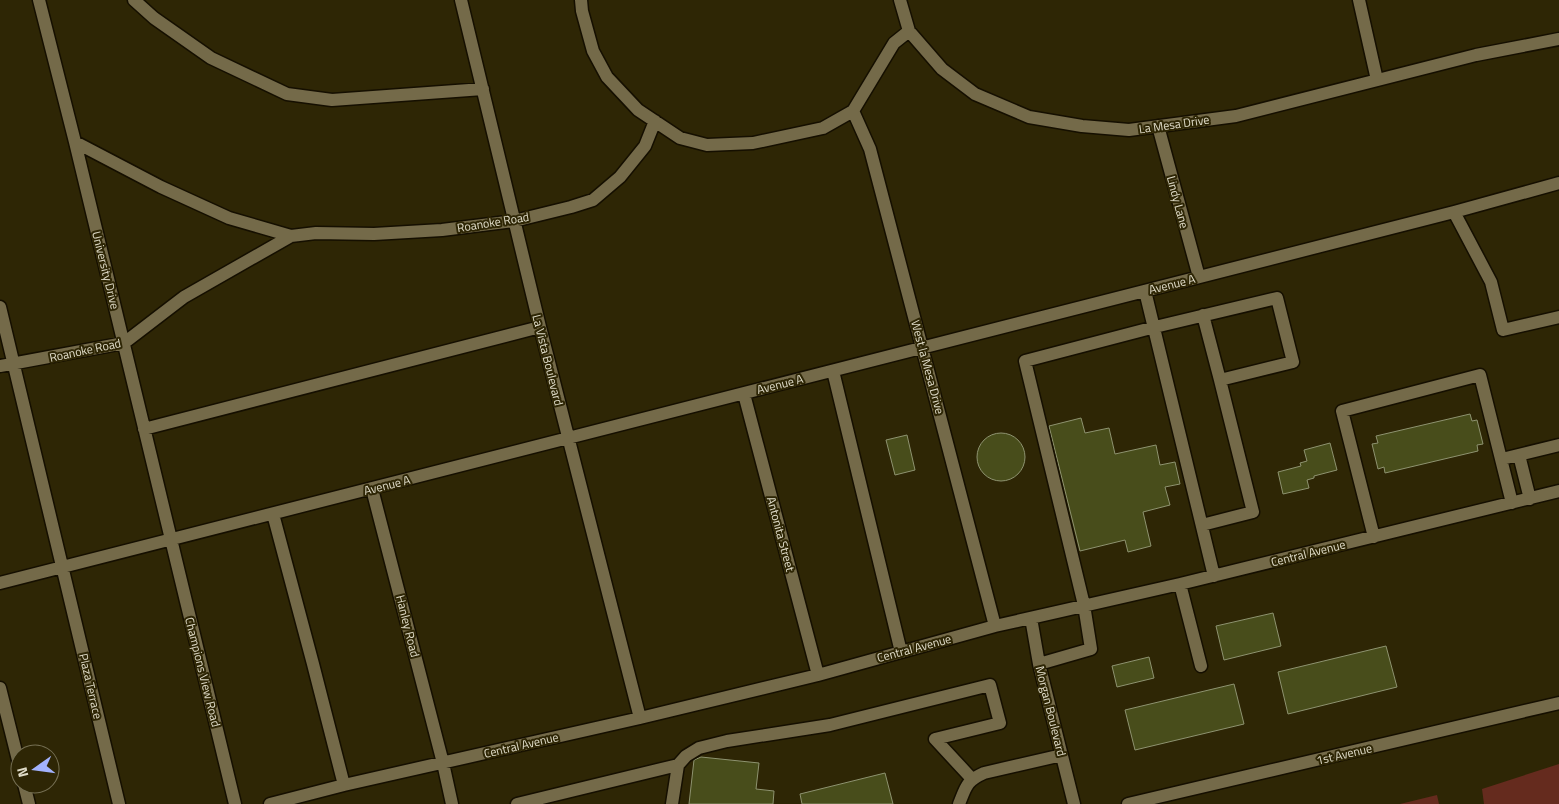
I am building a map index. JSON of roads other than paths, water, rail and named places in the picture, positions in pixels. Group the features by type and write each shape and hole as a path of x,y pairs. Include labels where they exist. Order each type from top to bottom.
{"street":[{"name":"University Drive","path":"38,0 75,142 172,540"},
{"path":"134,0 154,18 211,58 287,94 332,100 483,89"},
{"name":"La Vista Boulevard","path":"461,0 540,327 640,718"},
{"path":"581,0 582,11 593,51 607,77 638,110 655,122 680,138 707,145 744,143 823,128 853,111 894,43 909,31 900,0"},
{"path":"1359,0 1377,80"},
{"name":"La Mesa Drive","path":"909,31 942,69 975,94 1029,117 1082,126 1129,130 1236,116 1476,55 1559,39"},
{"name":"West la Mesa Drive","path":"853,111 870,149 995,626"},
{"name":"Roanoke Road","path":"75,142 161,188 229,218 290,236 316,233 374,234 442,230 514,221 592,200 620,176 644,146 655,122"},
{"name":"Lindy Lane","path":"1158,126 1199,277"},
{"name":"Avenue A","path":"0,583 1454,212 1559,183"},
{"path":"1454,212 1491,282 1503,330 1559,317"},
{"name":"Roanoke Road","path":"0,366 124,343 184,297 290,236"},
{"path":"1146,290 1214,576"},
{"path":"1038,664 1091,649 1084,606 1025,361 1154,327 1277,298 1293,362 1220,380"},
{"name":"Plaza Terrace","path":"0,307 119,804"},
{"path":"1202,525 1253,512 1203,315"},
{"path":"144,429 540,327"},
{"path":"833,371 901,652"},
{"path":"1374,536 1342,411 1480,375 1512,503"},
{"name":"Antonita Street","path":"744,394 818,675"},
{"path":"1502,459 1559,445"},
{"path":"1519,455 1530,499"},
{"name":"Hanley Road","path":"372,489 452,804"},
{"name":"Central Avenue","path":"270,804 344,785 640,718 818,675 995,626 1214,576 1559,491"},
{"path":"273,514 344,785"},
{"name":"Champions View Road","path":"172,540 235,804"},
{"path":"1180,584 1201,666"},
{"name":"Morgan Boulevard","path":"1031,618 1038,664 1074,804"},
{"path":"672,804 678,765 686,756 699,748 727,741 830,725 990,685 1000,723 935,740 972,779"},
{"path":"0,688 14,744"},
{"name":"1st Avenue","path":"1128,804 1559,703"},
{"path":"959,804 968,783 984,773 1062,755"},
{"path":"517,804 678,765"}]}
